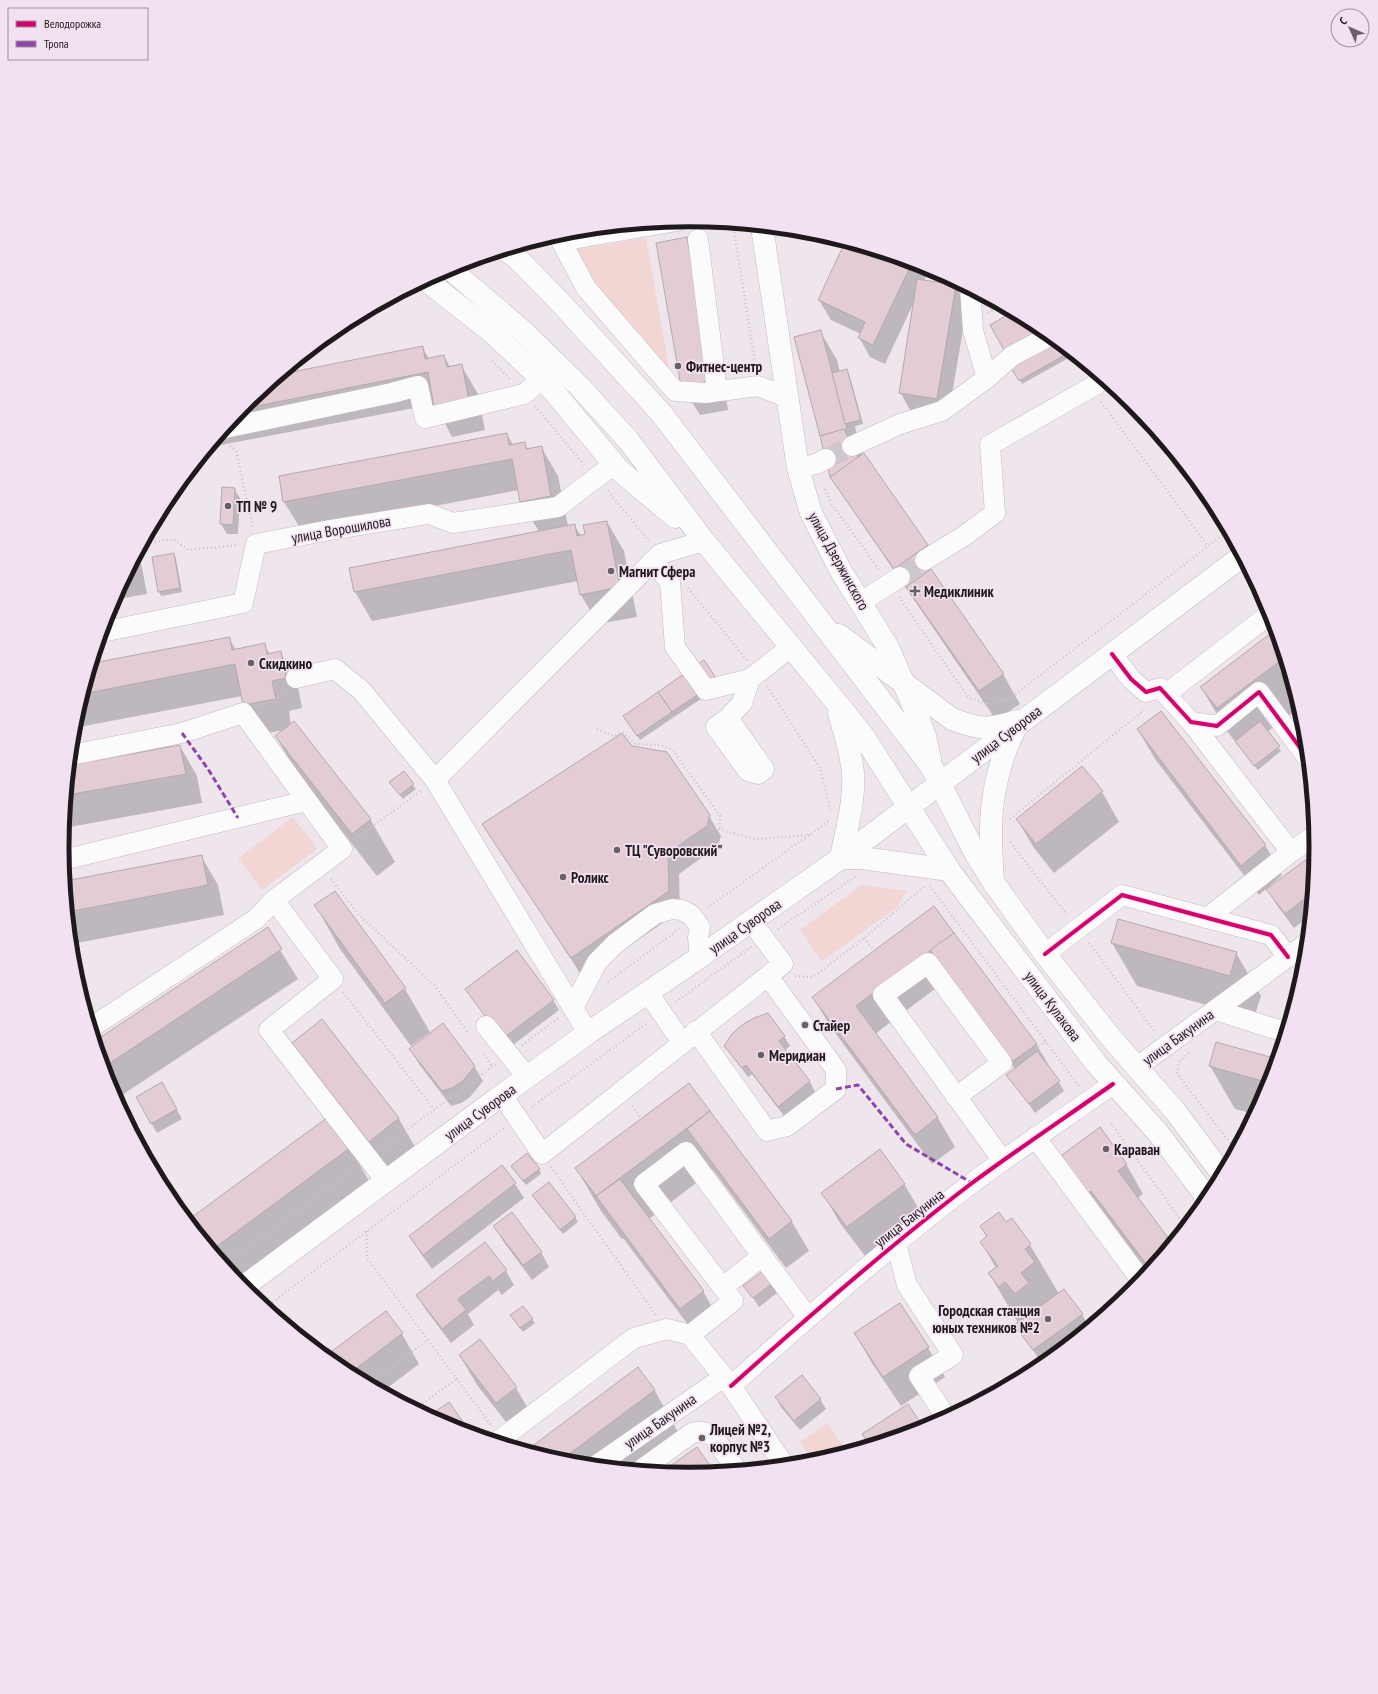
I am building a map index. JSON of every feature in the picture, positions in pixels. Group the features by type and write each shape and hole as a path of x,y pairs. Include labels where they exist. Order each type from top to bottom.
{"main road":[{"name":"улица Дзержинского","path":"763,231 786,397 813,464 810,513 842,573 888,647 925,736 935,775"},
{"path":"511,254 559,301 661,413 818,618 935,775"},
{"path":"455,273 524,332 579,386 629,442 704,540"},
{"path":"431,284 493,333 542,379 624,475 704,540"},
{"name":"улица Кулакова","path":"704,540 792,646 864,737 949,870 1113,1084 1159,1134 1204,1193"},
{"name":"улица Суворова","path":"249,1283 588,1033 700,957 757,930 841,858 908,806 935,775 1022,722 1238,559"},
{"path":"818,618 952,719 972,727 994,728 1022,722"},
{"path":"832,696 846,735 853,774 851,806 841,858 862,858 949,870"},
{"path":"993,882 991,837 993,807 999,771 1008,742 1022,722"},
{"name":"улица Кулакова","path":"935,775 974,851 993,882 1045,954 1112,1039 1175,1111 1218,1169"},
{"name":"улица Бакунина","path":"1113,1084 1137,1067"}],"street":[{"path":"698,239 717,392"},
{"path":"561,241 586,288 675,391 705,393 758,386 786,397"},
{"path":"970,295 973,331 987,378"},
{"path":"852,446 900,424 942,411 987,378 1012,356 1044,339"},
{"path":"226,435 418,386 425,418 524,394 542,379"},
{"path":"925,560 964,536 995,513 990,445 1097,384"},
{"name":"улица Ворошилова","path":"256,544 428,514 453,522 558,508 614,464"},
{"path":"435,780 657,558 704,540"},
{"path":"108,631 243,603 256,544"},
{"path":"657,558 670,582 675,648 706,690 753,676 792,646"},
{"path":"861,602 895,580"},
{"path":"1166,694 1265,618"},
{"path":"1112,654 1131,679 1146,692 1160,688 1166,694 1191,722 1292,852"},
{"path":"296,678 335,670 362,690 435,780 588,1033"},
{"path":"728,718 742,702 753,676"},
{"path":"1191,722 1217,726 1259,692 1301,749"},
{"path":"76,754 182,732 242,713 342,849 274,900 256,919 95,1025"},
{"path":"69,858 306,801"},
{"path":"1207,918 1309,839"},
{"path":"1045,954 1122,895 1271,935 1288,957"},
{"path":"274,900 333,979 269,1030 386,1181"},
{"path":"573,1008 597,962 616,943 655,914 672,909 682,910 692,915 700,927 698,938 700,957"},
{"path":"502,1095 542,1154 783,964 757,930"},
{"name":"улица Бакунина","path":"1137,1067 1301,947"},
{"path":"956,1097 1002,1063 928,963 883,996 956,1097 1003,1161"},
{"path":"648,993 661,1013 689,1037 767,1131 787,1126 836,1089 836,1070 768,976"},
{"path":"1216,1010 1281,1031"},
{"path":"478,1030 509,1054 527,1077"},
{"name":"улица Бакунина","path":"603,1461 727,1381 808,1317 896,1243 1003,1161 1113,1084"},
{"path":"1036,1137 1137,1275"},
{"path":"690,1335 733,1301 644,1184 686,1152 808,1317"},
{"path":"896,1243 907,1285 953,1355 919,1376 943,1412"},
{"path":"723,1287 762,1256"},
{"path":"502,1438 634,1338 667,1330 690,1335 727,1381 781,1460"},
{"path":"646,1466 692,1433 697,1432 708,1433 714,1436 734,1466"}],"path":[{"path":"734,228 758,386"},
{"path":"489,357 524,394 596,479 657,558"},
{"path":"1097,384 1208,546"},
{"path":"149,543 173,539 189,550 256,544 236,450 225,436"},
{"path":"813,464 831,503 895,580 968,697 988,704 1012,697 1224,534"},
{"path":"604,984 832,818 820,768 685,584"},
{"path":"242,713 276,699 296,678"},
{"path":"1009,820 1128,722"},
{"path":"597,729 614,736 622,732 636,744 660,745 673,750 720,816 720,831"},
{"path":"342,849 435,780"},
{"path":"707,826 720,831 754,839 810,835"},
{"path":"321,866 357,913 434,985 478,1030"},
{"path":"270,1304 517,1118 661,1013 757,930 856,877"},
{"path":"921,882 928,884 1083,1091"},
{"path":"768,976 812,976 864,938 928,884"},
{"path":"864,938 874,950"},
{"path":"333,979 434,1110"},
{"path":"229,1262 492,1066 573,1008"},
{"path":"1002,1063 1006,1070 1046,1041"},
{"path":"483,1054 492,1066"},
{"path":"1177,1074 1232,1145"},
{"path":"1111,1123 1182,1222"},
{"path":"542,1154 667,1330"},
{"path":"367,1230 367,1258 457,1378 496,1436"},
{"path":"372,1380 428,1340"},
{"path":"420,1405 457,1378"}],"shaded area":[{"path":"646,238 669,368 589,283 574,250"},
{"path":"293,817 317,849 262,890 238,858"},
{"path":"862,885 907,891 896,908 822,961 800,930"},
{"path":"827,1423 844,1447 809,1455 800,1442"}],"building":[{"path":"687,237 712,381 681,386 656,243"},
{"path":"843,247 910,268 873,345 858,338 865,322 818,300"},
{"path":"917,279 947,284 956,288 937,399 899,393"},
{"path":"1007,315 1035,333 1004,350 990,325"},
{"path":"821,330 847,429 820,436 794,337"},
{"path":"1052,345 1065,355 1019,381 1011,368"},
{"path":"423,346 425,359 444,355 447,367 462,364 469,401 434,407 428,372 253,407 291,372"},
{"path":"847,369 861,420 845,424 832,373"},
{"path":"844,429 858,458 830,477 820,436"},
{"path":"507,433 509,445 525,442 526,449 542,446 551,496 520,502 512,459 283,502 279,476"},
{"path":"864,453 928,545 894,569 830,477"},
{"name":"ТП № 9","path":"222,487 235,488 233,525 220,524"},
{"path":"607,521 620,587 580,595 571,550 354,592 349,568 575,524 577,536 585,534 583,525"},
{"path":"920,551 931,569 906,587 894,569"},
{"path":"174,553 180,588 158,592 152,557"},
{"path":"931,569 1004,674 979,691 906,587"},
{"path":"1271,633 1280,661 1217,708 1200,687"},
{"path":"230,637 232,650 265,643 267,654 281,651 286,678 272,681 276,699 243,705 235,664 89,693 98,662"},
{"path":"704,660 718,681 672,712 658,692"},
{"path":"658,692 672,712 637,736 623,716"},
{"path":"1161,711 1266,845 1241,866 1137,729"},
{"path":"294,721 371,819 352,834 275,736"},
{"path":"1260,721 1280,746 1254,766 1235,741"},
{"path":"622,733 632,746 667,752 710,815 707,826 668,853 669,891 571,958 482,824"},
{"path":"180,745 186,774 71,794 74,764"},
{"path":"1082,766 1103,791 1036,844 1016,819"},
{"path":"404,771 414,784 400,795 389,782"},
{"path":"202,855 208,885 72,911 70,880"},
{"path":"1309,858 1307,897 1285,914 1266,889"},
{"path":"335,891 406,988 385,1003 314,905"},
{"path":"934,906 954,933 856,1006 938,1117 915,1135 812,997"},
{"path":"1118,919 1237,952 1230,976 1111,943"},
{"path":"268,927 282,949 109,1064 99,1038"},
{"path":"954,933 1037,1044 1013,1061 930,950"},
{"path":"517,950 554,1000 502,1039 465,989"},
{"name":"Меридиан","path":"768,1013 785,1036 779,1041 810,1081 778,1107 746,1065 742,1068 724,1046 732,1034 742,1025 754,1018"},
{"path":"322,1019 399,1118 369,1142 292,1043"},
{"path":"443,1023 475,1066 462,1082 452,1088 442,1091 409,1049"},
{"path":"1216,1042 1272,1058 1263,1081 1209,1066"},
{"path":"1037,1051 1060,1081 1029,1104 1006,1075"},
{"path":"162,1082 177,1109 151,1124 136,1097"},
{"path":"689,1083 710,1111 596,1196 575,1168"},
{"path":"710,1111 792,1221 769,1239 687,1129"},
{"path":"328,1117 351,1147 216,1247 192,1217"},
{"path":"1100,1127 1127,1164 1118,1171 1169,1239 1147,1265 1091,1191 1086,1195 1058,1158"},
{"path":"880,1149 905,1184 847,1227 821,1193"},
{"path":"527,1153 540,1169 523,1181 511,1166"},
{"path":"502,1165 516,1183 423,1255 409,1236"},
{"path":"620,1179 704,1291 680,1309 596,1196"},
{"path":"549,1182 576,1217 560,1230 532,1195"},
{"path":"512,1212 542,1252 523,1265 493,1226"},
{"path":"999,1212 1006,1222 1012,1218 1031,1244 1025,1249 1035,1262 1021,1273 1029,1283 1015,1294 1005,1282 999,1287 988,1273 998,1266 980,1242 987,1236 980,1226"},
{"path":"485,1242 507,1270 493,1281 489,1276 458,1299 466,1310 442,1329 416,1295"},
{"path":"763,1271 773,1283 753,1298 743,1286"},
{"name":"Городская станция юных техников №2","path":"1064,1289 1083,1314 1033,1350 1014,1325"},
{"path":"900,1303 929,1347 883,1377 854,1333"},
{"path":"523,1306 533,1319 520,1328 510,1315"},
{"path":"386,1311 403,1333 355,1369 336,1357 332,1351"},
{"path":"480,1339 517,1387 496,1403 459,1355"},
{"path":"638,1367 655,1390 568,1455 532,1447"},
{"path":"802,1375 821,1399 794,1421 775,1397"},
{"path":"449,1402 465,1425 452,1420 435,1412"},
{"path":"908,1404 920,1422 867,1441 862,1434"},
{"path":"697,1447 711,1466 689,1467 669,1467"}],"tunnel":[{"path":"826,459 852,446"},
{"path":"900,577 925,560"}],"marked path":[{"path":"182,733 208,769 238,818"},
{"path":"836,1089 858,1085 906,1144 972,1183"}],"cycle path":[{"path":"1112,654 1131,679 1146,692 1160,688 1191,722 1217,726 1259,692 1301,749"},
{"path":"1045,954 1122,895 1271,935 1288,957"},
{"path":"731,1386 849,1282 941,1207 989,1170 1113,1084"}],"place":[{"name":"Фитнес-центр","path":"678,366"},
{"name":"ТП № 9","path":"228,506"},
{"name":"Магнит Сфера","path":"611,571"},
{"name":"Медиклиник","path":"915,591"},
{"name":"Скидкино","path":"251,663"},
{"name":"ТЦ \"Суворовский\"","path":"617,850"},
{"name":"Роликс","path":"563,877"},
{"name":"Стайер","path":"805,1025"},
{"name":"Меридиан","path":"761,1055"},
{"name":"Караван","path":"1106,1149"},
{"name":"Городская станция юных техников №2","path":"1048,1319"},
{"name":"Лицей №2, корпус №3","path":"702,1438"}]}
